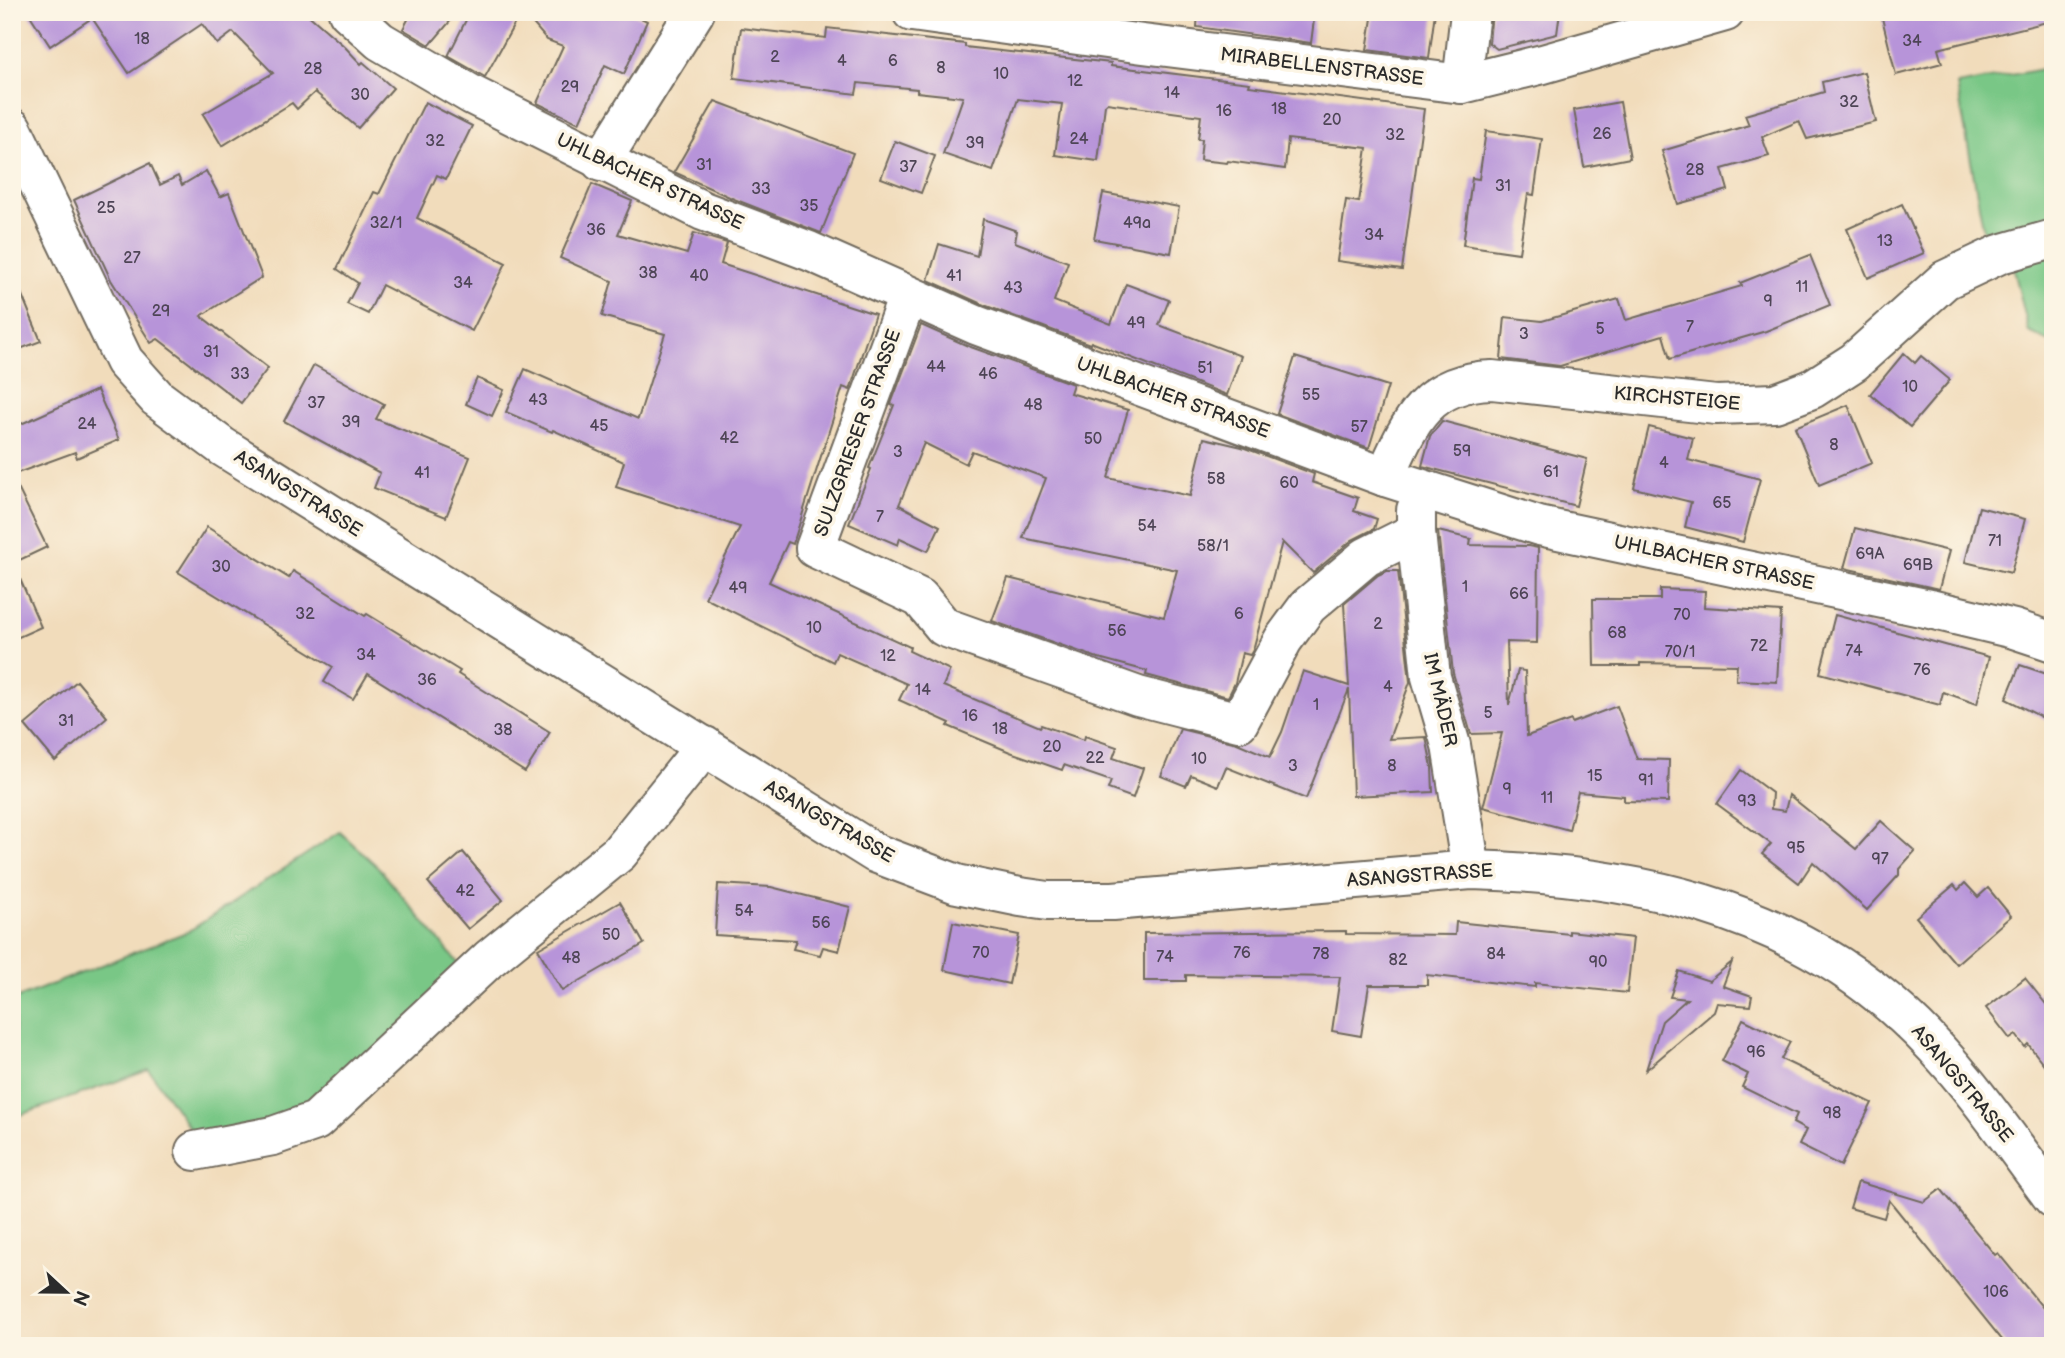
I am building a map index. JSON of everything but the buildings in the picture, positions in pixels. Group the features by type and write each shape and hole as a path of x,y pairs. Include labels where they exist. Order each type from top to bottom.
{"street":[{"name":"UHLBACHER STRASSE","path":"348,12 380,41 472,95 601,162 703,211 808,251 976,325 1401,482 1539,526 1930,609 2014,629 2053,642"},
{"name":"MIRABELLENSTRASSE","path":"912,12 1134,27 1462,83 1544,64 1725,12"},
{"path":"1462,83 1470,12"},
{"path":"601,162 697,15"},
{"name":"ASANGSTRASSE","path":"12,128 124,361 157,398 223,447 875,853 957,884 1048,901 1113,901 1471,870 1593,880 1682,897 1753,919 1819,952 1878,993 1954,1068 2053,1198"},
{"name":"KIRCHSTEIGE","path":"1401,482 1409,426 1431,399 1455,385 1492,380 1716,405 1775,403 1812,389 1854,362 1945,280 2000,254 2053,239"},
{"name":"SULZGRIESER STRASSE","path":"908,296 815,548 920,598 944,627 1138,696 1239,722 1283,639 1308,606 1366,557 1416,532"},
{"name":"IM MÄDER","path":"1401,482 1416,532 1431,677 1451,745 1471,870"},
{"path":"195,1151 265,1138 302,1128 316,1121 489,959 619,853 705,747"}],"green space":[{"path":"2053,67 2053,227 1986,243 1957,85"},
{"path":"2053,254 2053,343 2029,332 2012,261"},
{"path":"340,832 378,867 464,970 313,1114 200,1143 149,1070 12,1118 15,999 189,931"}]}
